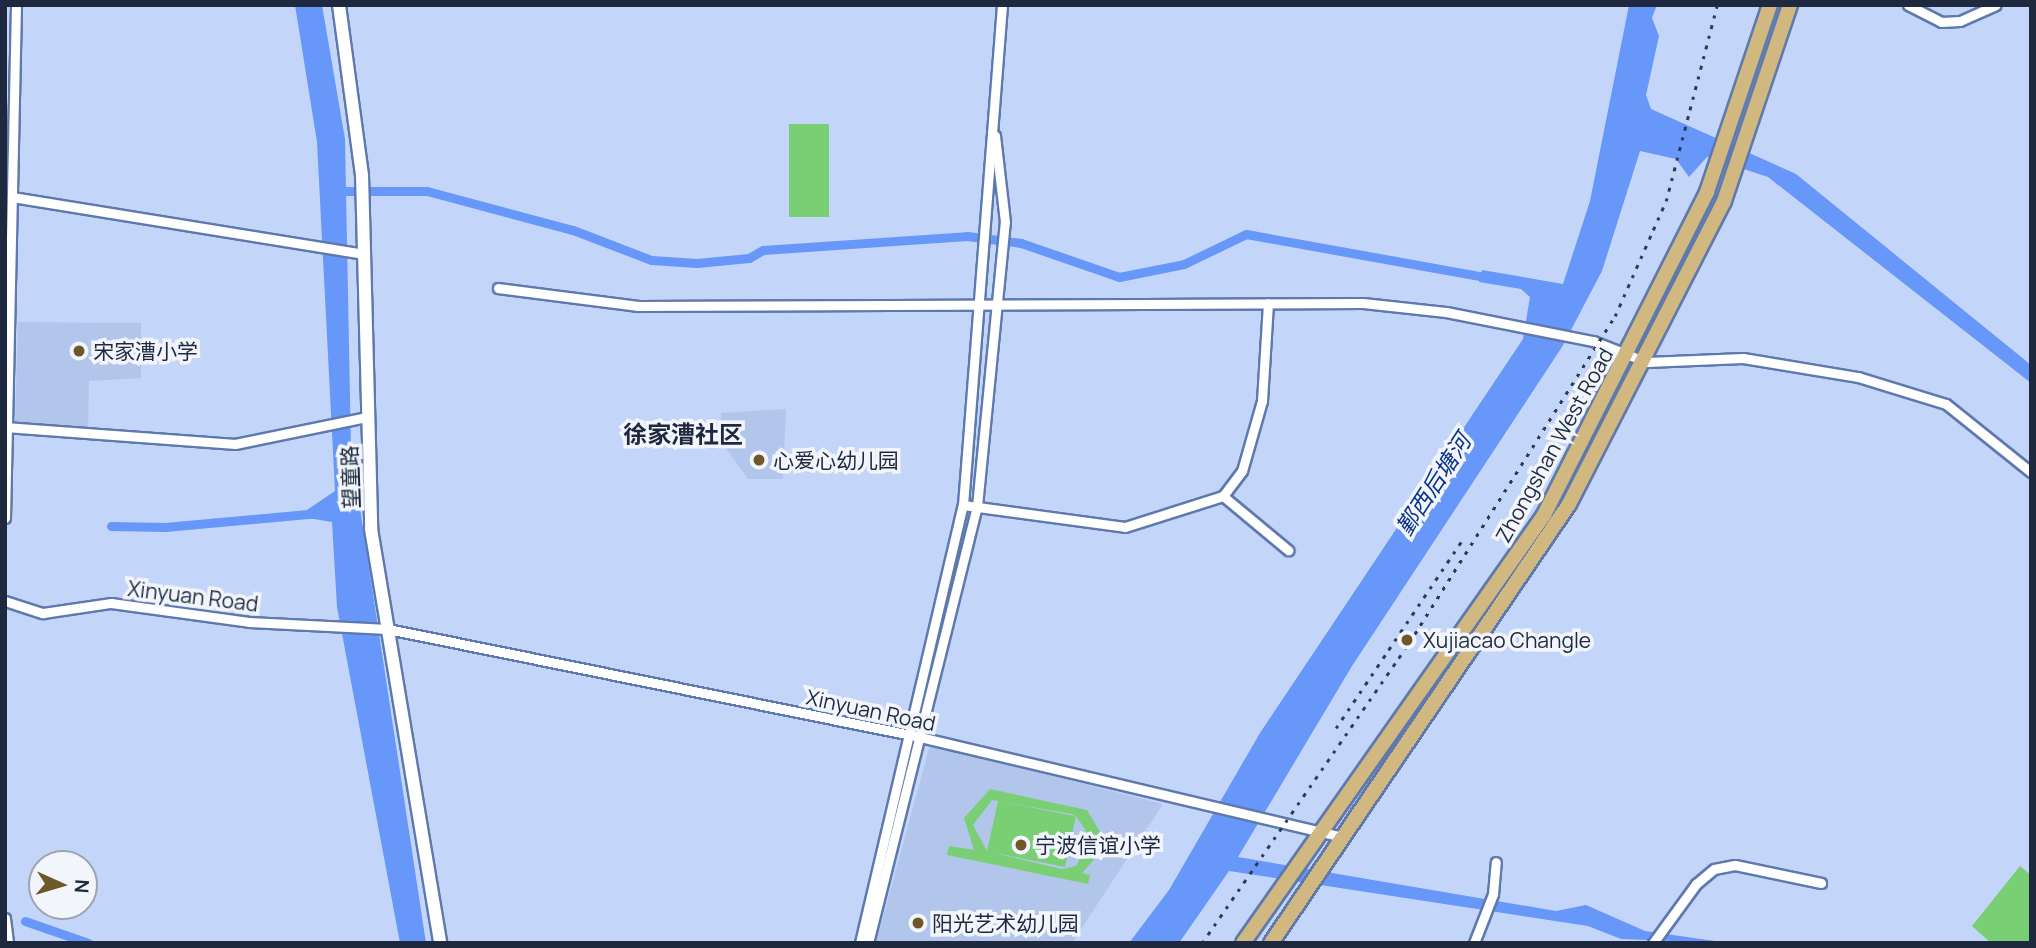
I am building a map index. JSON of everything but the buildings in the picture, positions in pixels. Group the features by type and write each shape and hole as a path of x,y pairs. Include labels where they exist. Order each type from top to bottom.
{"main road":[{"name":"望童路","path":"339,5 362,175 371,529 384,629 440,943"},
{"name":"Zhongshan West Road","path":"1244,943 1544,514 1629,355 1707,192 1770,5"},
{"name":"Zhongshan West Road","path":"1271,943 1569,504 1647,362 1724,201 1790,5"}],"street":[{"path":"5,518 16,5"},
{"path":"860,943 963,505 983,303 1002,5"},
{"path":"1908,5 1941,22 1960,21 1996,5"},
{"path":"868,943 923,739 977,506 1000,303 1005,222 995,136"},
{"path":"12,197 364,254"},
{"path":"498,288 638,306 1363,303 1519,325 1570,336 1647,362 1743,358 1880,383 1946,404 2031,472"},
{"path":"963,505 1125,527 1223,496 1242,471 1262,401 1268,303"},
{"path":"7,427 235,444 367,417"},
{"path":"1223,496 1288,550"},
{"name":"Xinyuan Road","path":"5,601 43,612 111,603 345,629 384,629 911,735 1196,807 1343,837"},
{"path":"1474,943 1478,919 1493,894 1496,862"},
{"path":"1653,943 1714,869 1735,865 1821,883"},
{"path":"5,918 8,943"}],"shaded area":[{"name":"宋家漕小学","path":"18,322 141,323 141,378 89,381 88,430 15,423"},
{"name":"心爱心幼儿园","path":"786,409 783,479 748,479 720,440 721,413"},
{"name":"宁波信谊小学","path":"930,745 1163,804 1072,943 876,943"}],"green space":[{"path":"789,124 829,124 829,217 789,217"},
{"path":"990,789 1087,810 1100,832 1097,856 1082,873 1090,875 1088,884 947,855 949,846 974,850 964,818","holes":["992,800 998,801 987,851 973,825","1001,801 1072,814 1075,816","1076,816 1091,839 1076,866 1062,869 990,852 1065,867"]},
{"path":"2020,866 2031,875 2031,943 1991,943 1972,926"}],"water":[{"path":"295,5 322,5 345,139 351,449 426,943 400,943 337,607 332,522 308,518 307,510 335,491 317,142"},
{"name":"鄞西后塘河","path":"1629,5 1657,5 1652,18 1659,36 1646,95 1651,109 1796,174 2031,365 2031,383 1768,177 1707,157 1689,177 1676,159 1640,151 1602,271 1562,347 1352,666 1238,857 1556,911 1586,905 1645,931 1729,943 1621,939 1588,926 1229,871 1179,943 1129,943 1169,890 1260,733 1523,339 1530,297 1521,289 1479,282 1482,270 1563,284 1590,201"}],"waterway":[{"path":"338,191 427,191 573,230 651,260 697,263 749,258 763,250 967,236 1021,243 1119,277 1184,264 1246,234 1491,278"},
{"path":"111,526 165,527 318,513"},
{"path":"25,921 88,943"}],"railway":[{"path":"1202,943 1409,643 1615,316 1666,201 1717,5"},
{"path":"1336,728 1463,539"}],"place":[{"name":"宋家漕小学","path":"79,351"},
{"name":"心爱心幼儿园","path":"759,460"},
{"name":"Xujiacao Changle","path":"1407,640"},
{"name":"宁波信谊小学","path":"1021,845"},
{"name":"阳光艺术幼儿园","path":"918,923"}],"district":[{"name":"徐家漕社区","path":"683,434"}]}
